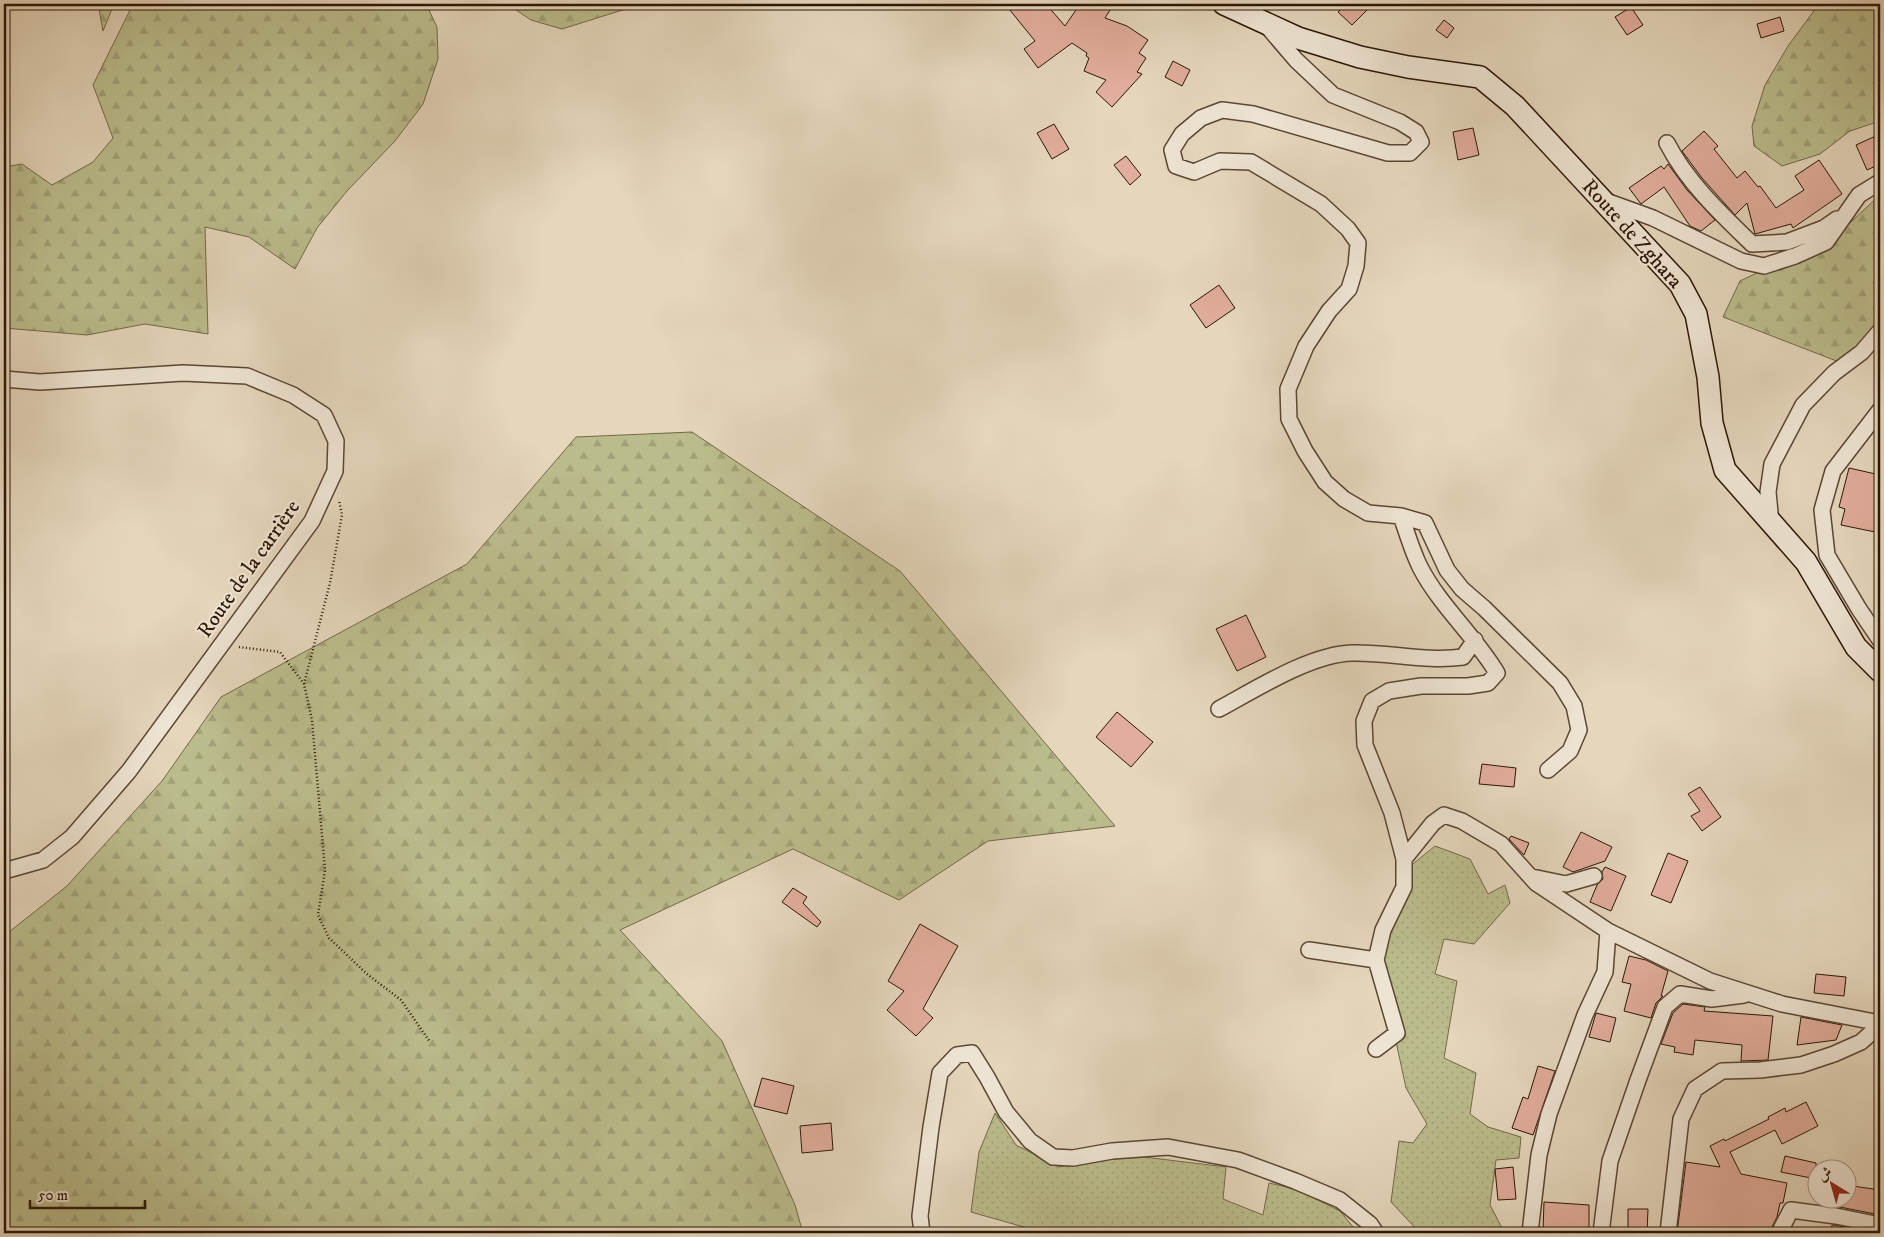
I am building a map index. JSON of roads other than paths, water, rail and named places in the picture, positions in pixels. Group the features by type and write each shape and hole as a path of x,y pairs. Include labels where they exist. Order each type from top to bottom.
{"street":[{"name":"Route de Zghara","path":"1224,4 1298,38 1360,57 1408,67 1480,77 1515,106 1680,284 1696,314 1708,377 1712,423 1725,470 1806,562 1856,647 1880,671"},
{"path":"1264,23 1296,60 1333,95 1400,122 1416,132 1421,142 1410,153 1388,153 1253,114 1222,110 1200,118 1182,134 1172,150 1176,166 1194,172 1220,161 1251,162 1321,204 1348,229 1358,243 1356,266 1349,289 1330,311 1306,346 1288,389 1289,419 1305,451 1326,482 1344,499 1368,514 1401,516 1426,523 1447,570 1462,590 1484,608 1560,684 1574,706 1579,730 1570,751 1548,770"},
{"path":"1667,143 1673,155 1711,204 1752,244 1787,242 1824,228 1843,215"},
{"path":"1602,200 1653,218 1741,261 1764,266 1795,256 1826,242 1843,215 1859,195 1880,182"},
{"path":"1771,523 1768,492 1772,464 1803,405 1834,373 1862,352 1880,331"},
{"name":"Route de la carrière","path":"4,379 40,382 183,373 247,376 293,394 324,415 336,441 335,471 312,521 129,771 72,837 43,860 4,871"},
{"path":"1879,635 1827,555 1822,510 1833,471 1880,410"},
{"path":"1376,1049 1397,1033 1376,960 1383,930 1404,887 1404,859 1392,813 1366,745 1364,721 1372,701 1389,691 1421,686 1468,686 1488,683 1497,673 1475,640 1443,601 1420,568 1401,516"},
{"path":"1219,709 1320,658 1352,653 1446,660 1463,657 1475,640"},
{"path":"1404,859 1433,823 1444,815 1462,821 1501,844 1536,883 1608,931 1710,981 1782,1004 1880,1024"},
{"path":"1530,877 1566,884 1594,876"},
{"path":"1530,1233 1539,1155 1549,1114 1585,1015 1605,972 1608,931"},
{"path":"1309,950 1376,960"},
{"path":"1601,1233 1610,1161 1666,1007 1680,994 1712,999 1750,994"},
{"path":"1668,1233 1681,1119 1694,1090 1722,1071 1760,1070 1801,1065 1834,1054 1861,1042 1880,1024"},
{"path":"922,1233 920,1216 940,1073 957,1055 972,1053 1006,1112 1030,1141 1053,1157 1073,1158 1112,1151 1168,1148 1238,1160 1340,1200 1370,1224 1376,1233"},
{"path":"1779,1233 1791,1210 1836,1216 1880,1225"}]}
